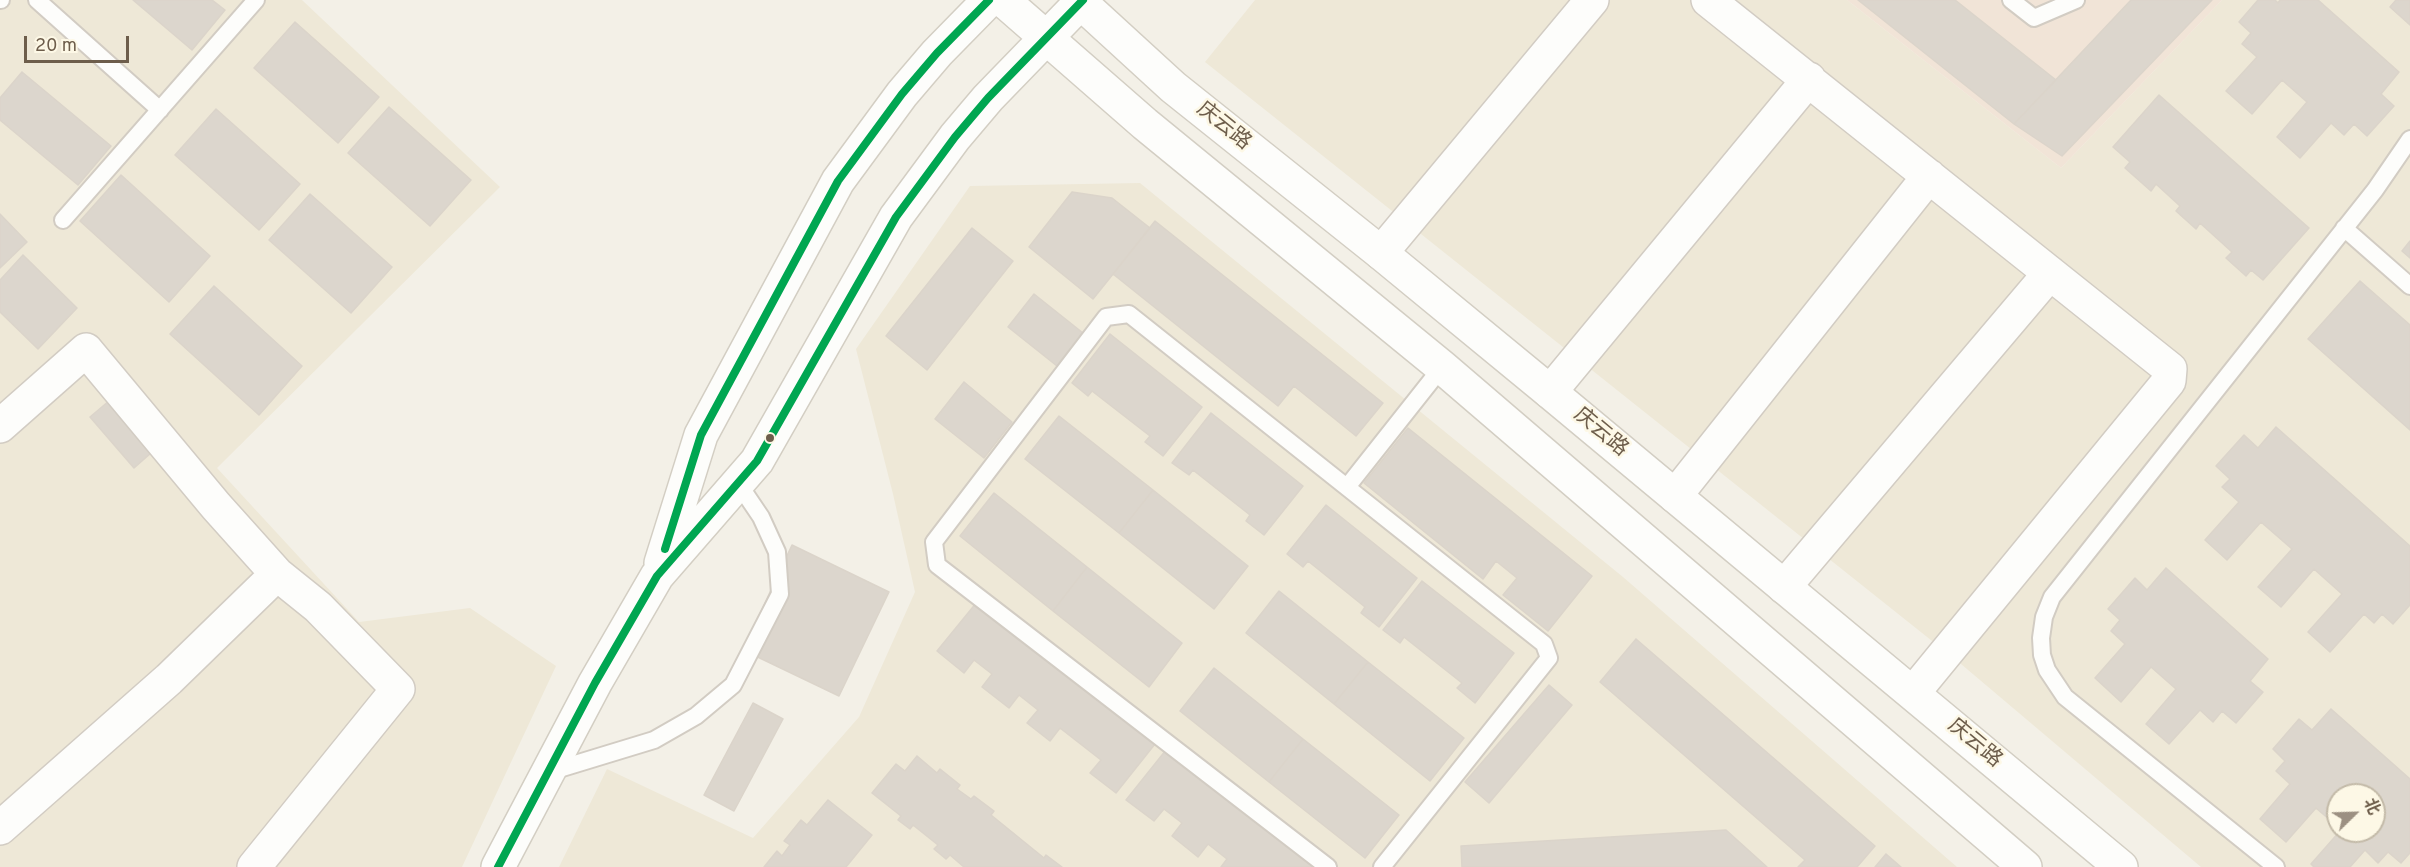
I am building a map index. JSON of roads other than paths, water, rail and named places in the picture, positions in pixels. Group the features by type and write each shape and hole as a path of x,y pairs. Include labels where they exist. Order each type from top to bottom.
{"main road":[{"path":"657,576 701,435 838,181 902,94 989,0"},
{"path":"1003,0 1154,132 1442,367 2025,867"},
{"path":"1381,253 1592,0"},
{"path":"1708,0 2170,369 2169,381 1913,693"},
{"path":"498,867 595,683 657,576 757,460 896,217 955,137 988,98 1081,1"},
{"name":"庆云路","path":"1081,1 1173,87 1550,392 2121,867"},
{"path":"1550,392 1809,79"},
{"path":"1675,496 1929,176"},
{"path":"1784,586 2050,273"},
{"path":"0,426 86,350 216,506 277,574 318,608 398,689 254,867"},
{"path":"0,828 169,679 277,574"}],"lane":[{"path":"37,0 160,110"},
{"path":"63,220 256,0"},
{"path":"2011,0 2034,18 2076,0"},
{"path":"2276,867 2065,697 2047,670 2042,655 2041,638 2044,617 2052,597 2375,189 2410,139"},
{"path":"2344,228 2410,286"},
{"path":"1328,867 937,565 934,542 1106,317 1129,314 1544,644 1549,658 1382,867"},
{"path":"1347,487 1442,367"},
{"path":"546,773 654,740 696,716 733,685 780,594 777,552 761,517 738,483"}]}
